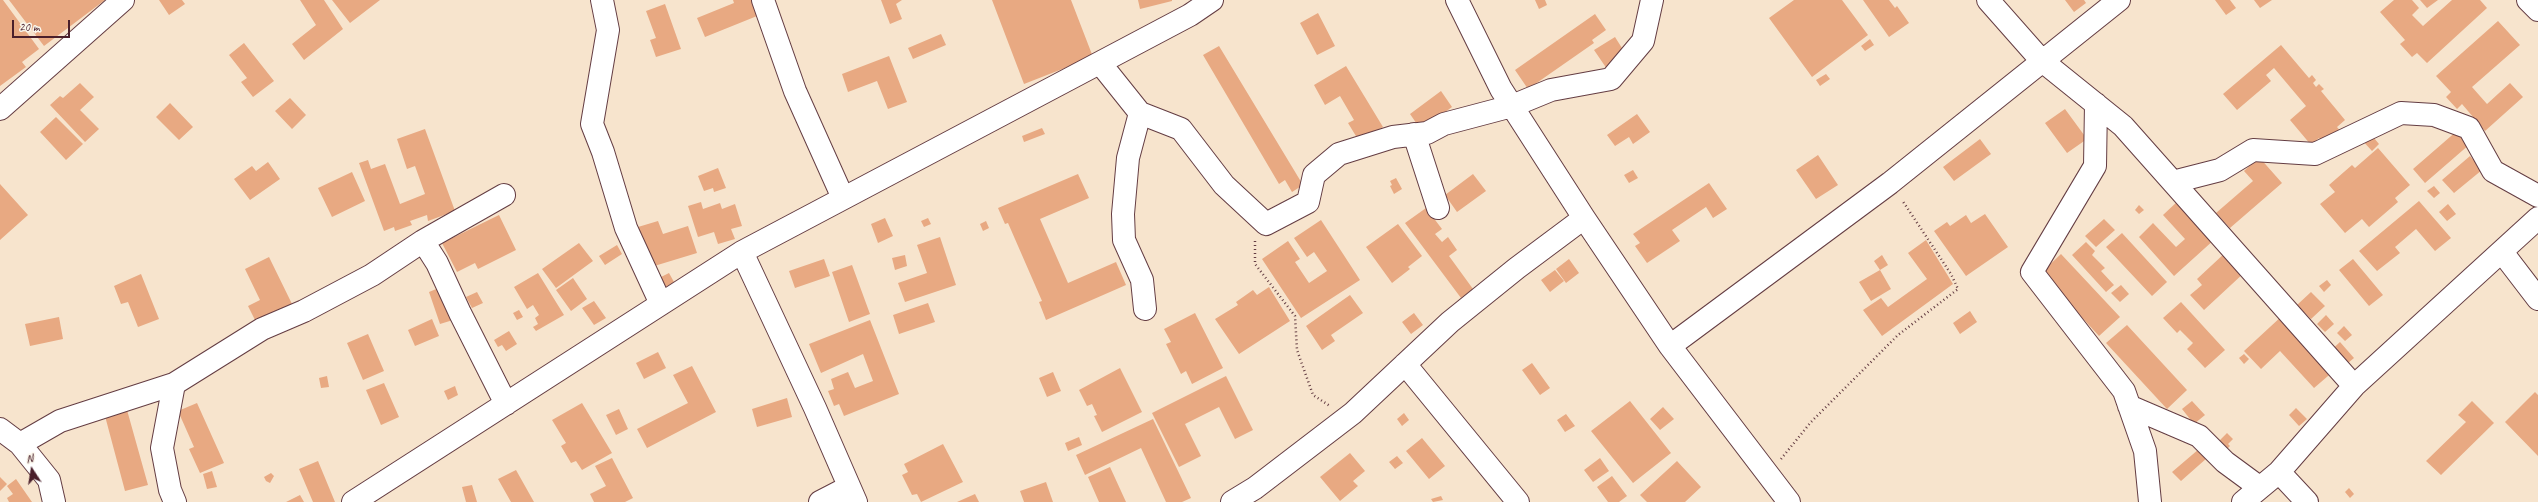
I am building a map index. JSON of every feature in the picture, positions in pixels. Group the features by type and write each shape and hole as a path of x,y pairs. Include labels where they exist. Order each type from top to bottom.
{"street":[{"path":"0,109 123,0"},
{"path":"602,0 608,30 592,124 603,152 626,228 661,304"},
{"path":"763,0 795,91 843,198"},
{"path":"353,502 742,252 1190,15 1212,0"},
{"path":"1457,0 1501,89 1584,218 1670,346 1789,502"},
{"path":"1100,63 1140,113 1181,129 1224,185 1266,224 1308,202 1314,174 1339,154 1393,137 1428,133 1444,124 1512,106 1551,90 1611,79 1643,41 1652,0"},
{"path":"1988,0 2041,60 2123,126 2354,386"},
{"path":"1670,346 1890,183 2041,60 2119,0"},
{"path":"2528,0 2538,10"},
{"path":"2096,104 2095,166 2032,272 2124,391 2145,451 2150,502"},
{"path":"1140,113 1128,158 1123,214 1124,240 1142,280 1145,310"},
{"path":"2173,182 2220,170 2253,150 2315,154 2401,113 2434,115 2469,128 2493,172 2538,196"},
{"path":"1414,134 1438,208"},
{"path":"20,444 60,421 174,384 262,329 304,311 372,275 423,241 504,195"},
{"path":"1232,502 1255,488 1348,416 1450,322 1516,268 1584,218"},
{"path":"2243,502 2259,487 2279,472 2354,386 2538,218"},
{"path":"423,241 437,263 460,313 506,404"},
{"path":"742,252 815,408 853,495 820,502"},
{"path":"2502,252 2538,299"},
{"path":"1405,364 1518,502"},
{"path":"174,384 162,448 170,490 175,502"},
{"path":"2129,406 2199,436 2225,462 2259,487"},
{"path":"0,429 20,444 49,480 54,502"},
{"path":"2279,472 2307,502"}],"path":[{"path":"1768,474 1811,422 1898,335 1958,289 1951,274 1890,183"},
{"path":"1256,215 1255,264 1295,316 1297,350 1313,395 1348,416"}],"building":[{"path":"0,0 3,0 39,49 22,62 26,67 0,86"},
{"path":"9,0 105,0 44,46"},
{"path":"159,0 182,0 185,4 169,15"},
{"path":"300,0 324,0 343,29 304,60 292,44 316,25"},
{"path":"332,0 380,0 350,23"},
{"path":"733,0 756,0 762,14 705,37 697,18 734,3"},
{"path":"881,0 902,0 896,4 902,19 890,24"},
{"path":"992,0 1071,0 1093,57 1024,84"},
{"path":"1138,0 1172,0 1172,1 1140,9"},
{"path":"1535,0 1545,0 1547,5 1539,9"},
{"path":"1794,0 1842,0 1868,35 1812,77 1769,18"},
{"path":"1863,0 1889,0 1895,8 1897,6 1909,23 1889,37"},
{"path":"2065,0 2084,0 2086,3 2074,12"},
{"path":"2215,0 2230,0 2236,8 2226,15"},
{"path":"2254,0 2272,0 2260,8"},
{"path":"2394,0 2412,0 2419,8 2412,15 2423,26 2452,0 2480,0 2487,8 2427,63 2417,53 2412,57 2400,44 2405,40 2380,12"},
{"path":"2420,0 2438,0 2427,8"},
{"path":"665,4 681,49 656,57 650,40 656,38 646,11"},
{"path":"1318,13 1335,46 1317,55 1300,23"},
{"path":"1595,14 1606,30 1592,40 1594,43 1528,89 1515,70"},
{"path":"2498,21 2520,45 2472,87 2487,104 2510,83 2523,97 2485,131 2462,104 2457,109 2446,97 2451,92 2436,76"},
{"path":"941,34 946,45 913,59 908,48"},
{"path":"1615,37 1627,56 1607,69 1594,50"},
{"path":"1870,39 1874,45 1865,51 1861,46"},
{"path":"244,43 274,81 253,97 241,82 247,78 229,55"},
{"path":"2281,45 2309,78 2312,75 2316,80 2313,83 2316,87 2319,84 2324,89 2321,91 2345,120 2337,127 2341,132 2325,146 2319,138 2311,145 2290,120 2306,106 2274,68 2266,75 2271,81 2237,110 2223,94"},
{"path":"1219,46 1303,185 1292,192 1285,180 1279,184 1203,55"},
{"path":"889,56 907,102 888,109 877,81 848,92 842,74"},
{"path":"1346,66 1383,127 1359,141 1348,123 1354,120 1340,96 1325,105 1314,85"},
{"path":"1826,74 1830,79 1820,86 1816,80"},
{"path":"80,83 94,97 80,110 99,129 85,142 50,105 60,96 63,98"},
{"path":"1441,91 1452,107 1421,130 1410,114"},
{"path":"290,98 306,115 292,129 275,111"},
{"path":"170,103 193,127 179,140 156,117"},
{"path":"2065,109 2087,139 2067,153 2045,123"},
{"path":"1637,114 1650,132 1633,144 1629,137 1615,146 1607,135"},
{"path":"56,117 83,144 66,160 40,132"},
{"path":"1042,128 1045,134 1024,142 1022,136"},
{"path":"425,129 455,211 428,221 427,215 410,221 412,225 395,231 394,227 384,231 359,163 368,160 371,169 385,164 400,204 425,194 415,166 407,169 397,139"},
{"path":"2458,130 2470,144 2425,183 2413,169"},
{"path":"2369,132 2379,144 2372,151 2361,139"},
{"path":"1980,139 1991,154 1954,181 1943,167"},
{"path":"2378,148 2410,185 2395,198 2398,202 2369,227 2362,219 2345,233 2320,204 2335,192 2329,185 2352,165 2355,168"},
{"path":"1818,155 1838,185 1816,199 1796,170"},
{"path":"2470,156 2482,170 2454,193 2442,180"},
{"path":"2259,157 2282,183 2230,228 2216,213 2253,181 2244,171"},
{"path":"268,162 280,179 250,200 234,179 252,166 256,171"},
{"path":"718,168 726,188 714,192 713,188 704,191 698,176"},
{"path":"1633,170 1638,178 1629,183 1624,175"},
{"path":"352,172 365,201 332,217 318,188"},
{"path":"1078,174 1089,198 1040,219 1068,283 1116,262 1126,285 1046,320 1039,302 1042,301 1008,223 1005,224 998,208"},
{"path":"1473,174 1486,191 1457,212 1445,195"},
{"path":"1396,178 1402,189 1394,194 1390,186 1392,185 1390,181"},
{"path":"1709,183 1727,209 1713,218 1706,207 1672,230 1680,241 1647,263 1635,246 1640,243 1633,234"},
{"path":"0,184 28,215 0,240"},
{"path":"2434,186 2440,193 2434,198 2427,191"},
{"path":"2179,200 2215,239 2174,276 2139,237 2153,223 2176,247 2185,239 2163,215"},
{"path":"2419,201 2451,238 2435,251 2416,229 2395,247 2400,253 2377,271 2359,251"},
{"path":"701,202 703,209 720,203 722,209 735,204 742,226 731,229 735,239 718,244 714,232 698,237 688,206"},
{"path":"2448,204 2456,214 2447,221 2439,212"},
{"path":"2139,205 2144,210 2139,214 2135,210"},
{"path":"1426,208 1442,229 1435,234 1442,242 1448,237 1457,250 1449,256 1473,289 1461,298 1405,223"},
{"path":"1985,214 2008,247 1966,276 1934,231 1947,222 1950,226 1966,215 1971,223"},
{"path":"499,215 516,250 478,269 475,263 457,272 442,243"},
{"path":"885,218 893,236 878,243 871,224"},
{"path":"928,218 931,224 924,227 921,221"},
{"path":"2104,219 2115,230 2096,247 2085,236"},
{"path":"1321,220 1360,280 1301,318 1262,259 1288,241 1300,259 1295,262 1309,283 1327,271 1314,252 1307,257 1294,238"},
{"path":"658,221 663,234 688,226 697,253 651,267 638,227"},
{"path":"986,221 989,228 983,231 980,224"},
{"path":"1398,224 1422,256 1408,267 1410,269 1392,283 1366,247"},
{"path":"2122,233 2167,282 2152,296 2106,247"},
{"path":"940,237 956,285 905,302 898,283 927,273 917,245"},
{"path":"1926,240 1953,284 1882,336 1863,310 1881,298 1888,307 1927,279 1908,253"},
{"path":"2086,242 2095,251 2092,255 2105,268 2101,271 2114,285 2106,292 2072,255"},
{"path":"579,243 593,261 556,288 542,269"},
{"path":"617,245 622,254 605,265 599,256"},
{"path":"2226,252 2245,272 2204,310 2190,295 2202,285 2197,279"},
{"path":"2061,254 2120,317 2099,336 2041,273"},
{"path":"905,255 907,266 895,270 892,258"},
{"path":"1882,255 1888,265 1880,270 1874,261"},
{"path":"269,257 293,306 257,324 248,306 260,300 245,269"},
{"path":"824,259 830,276 795,288 789,271"},
{"path":"1569,259 1579,273 1566,283 1556,269"},
{"path":"2353,259 2383,295 2369,306 2339,270"},
{"path":"852,265 870,314 849,322 832,272"},
{"path":"1555,270 1564,281 1550,292 1541,280"},
{"path":"1880,270 1891,289 1871,301 1859,282"},
{"path":"538,273 564,315 536,331 533,327 538,324 535,318 539,315 533,305 527,309 514,287"},
{"path":"669,273 674,282 662,289 657,279"},
{"path":"141,274 159,319 138,327 128,302 121,304 114,286"},
{"path":"573,278 587,299 571,311 556,290"},
{"path":"2327,280 2331,285 2324,292 2319,286"},
{"path":"2121,285 2129,294 2120,302 2111,293"},
{"path":"441,287 453,320 440,324 429,292"},
{"path":"1269,287 1290,321 1239,354 1215,319 1238,305 1236,302 1253,290 1257,295"},
{"path":"477,292 483,303 472,308 466,297"},
{"path":"2311,292 2325,306 2311,319 2297,305"},
{"path":"1350,295 1363,313 1331,335 1335,341 1322,350 1306,326"},
{"path":"594,301 606,318 594,325 582,308"},
{"path":"2181,302 2225,350 2205,368 2187,349 2193,343 2180,330 2177,333 2163,318"},
{"path":"928,303 935,322 899,334 893,315"},
{"path":"519,310 523,317 517,320 513,313"},
{"path":"1970,311 1977,322 1960,334 1953,323"},
{"path":"1195,313 1223,368 1192,384 1186,371 1181,374 1166,344 1171,342 1164,329"},
{"path":"1414,313 1423,325 1411,334 1402,322"},
{"path":"2283,315 2335,370 2314,388 2280,351 2261,369 2244,351"},
{"path":"2326,315 2334,324 2325,332 2317,324"},
{"path":"59,317 63,339 30,346 25,324"},
{"path":"432,319 439,336 415,346 408,330"},
{"path":"870,320 899,394 844,416 839,404 834,406 828,391 834,389 831,379 848,372 855,388 873,381 863,354 821,373 809,344"},
{"path":"2127,325 2187,390 2167,409 2106,343"},
{"path":"2344,326 2352,335 2345,341 2337,333"},
{"path":"509,331 517,344 506,351 502,345 498,347 494,340"},
{"path":"368,334 384,371 363,380 347,343"},
{"path":"2340,342 2354,358 2342,368 2328,353"},
{"path":"658,352 666,368 644,379 636,363"},
{"path":"2244,354 2249,359 2244,364 2239,358"},
{"path":"1532,363 1550,388 1540,395 1522,370"},
{"path":"692,366 716,412 647,448 637,429 688,403 673,375"},
{"path":"1120,368 1142,412 1102,432 1094,416 1097,415 1092,404 1087,406 1079,390"},
{"path":"1053,372 1061,391 1047,397 1039,378"},
{"path":"327,376 329,387 321,388 319,378"},
{"path":"1226,376 1253,430 1235,439 1219,407 1185,424 1201,456 1179,467 1152,413"},
{"path":"384,383 399,417 381,425 366,390"},
{"path":"455,386 458,395 448,400 444,391"},
{"path":"2535,392 2538,395 2538,456 2505,422"},
{"path":"787,398 792,417 757,427 752,409"},
{"path":"1630,401 1671,453 1633,483 1591,431"},
{"path":"2192,401 2205,415 2194,424 2182,409"},
{"path":"2472,401 2494,423 2441,475 2426,461 2466,422 2458,415"},
{"path":"197,403 224,463 200,473 189,449 194,447 178,411"},
{"path":"582,403 612,453 582,470 576,461 571,463 561,446 566,443 552,420"},
{"path":"1663,407 1674,419 1660,430 1650,419"},
{"path":"2296,408 2307,419 2299,426 2289,415"},
{"path":"619,409 628,429 616,435 606,415"},
{"path":"127,410 148,485 125,491 105,416"},
{"path":"1404,413 1409,420 1402,426 1397,419"},
{"path":"1566,414 1575,426 1565,432 1557,420"},
{"path":"1153,419 1191,498 1182,502 1166,502 1141,448 1085,475 1076,455"},
{"path":"2227,433 2233,439 2228,444 2230,446 2223,453 2217,443"},
{"path":"1079,437 1082,445 1068,451 1065,443"},
{"path":"1422,438 1445,466 1429,479 1406,451"},
{"path":"943,444 963,482 921,502 917,494 912,495 902,475 908,472 904,464"},
{"path":"2199,449 2207,458 2181,481 2172,472"},
{"path":"1350,453 1365,471 1353,481 1358,486 1340,501 1320,477"},
{"path":"1397,456 1403,463 1395,469 1389,462"},
{"path":"612,458 633,498 625,502 594,502 590,494 606,486 595,466"},
{"path":"1600,458 1609,471 1593,482 1584,470"},
{"path":"318,461 335,502 313,502 299,469"},
{"path":"1677,461 1701,487 1685,502 1647,502 1640,495"},
{"path":"1110,467 1126,502 1099,502 1088,477"},
{"path":"516,470 534,502 511,502 498,479"},
{"path":"212,471 217,487 207,489 203,474"},
{"path":"271,473 274,476 270,483 266,481 264,477"},
{"path":"1612,476 1627,496 1619,502 1608,502 1597,487"},
{"path":"0,477 7,484 0,491"},
{"path":"16,479 32,502 9,502 7,498 13,494 7,486"},
{"path":"1046,482 1053,502 1024,502 1020,491"},
{"path":"472,485 477,502 466,502 462,487"},
{"path":"2349,488 2354,494 2350,498 2345,492"},
{"path":"975,494 979,502 957,502"},
{"path":"300,495 304,502 286,502"},
{"path":"1441,496 1443,500 1433,502 1431,499"}]}
